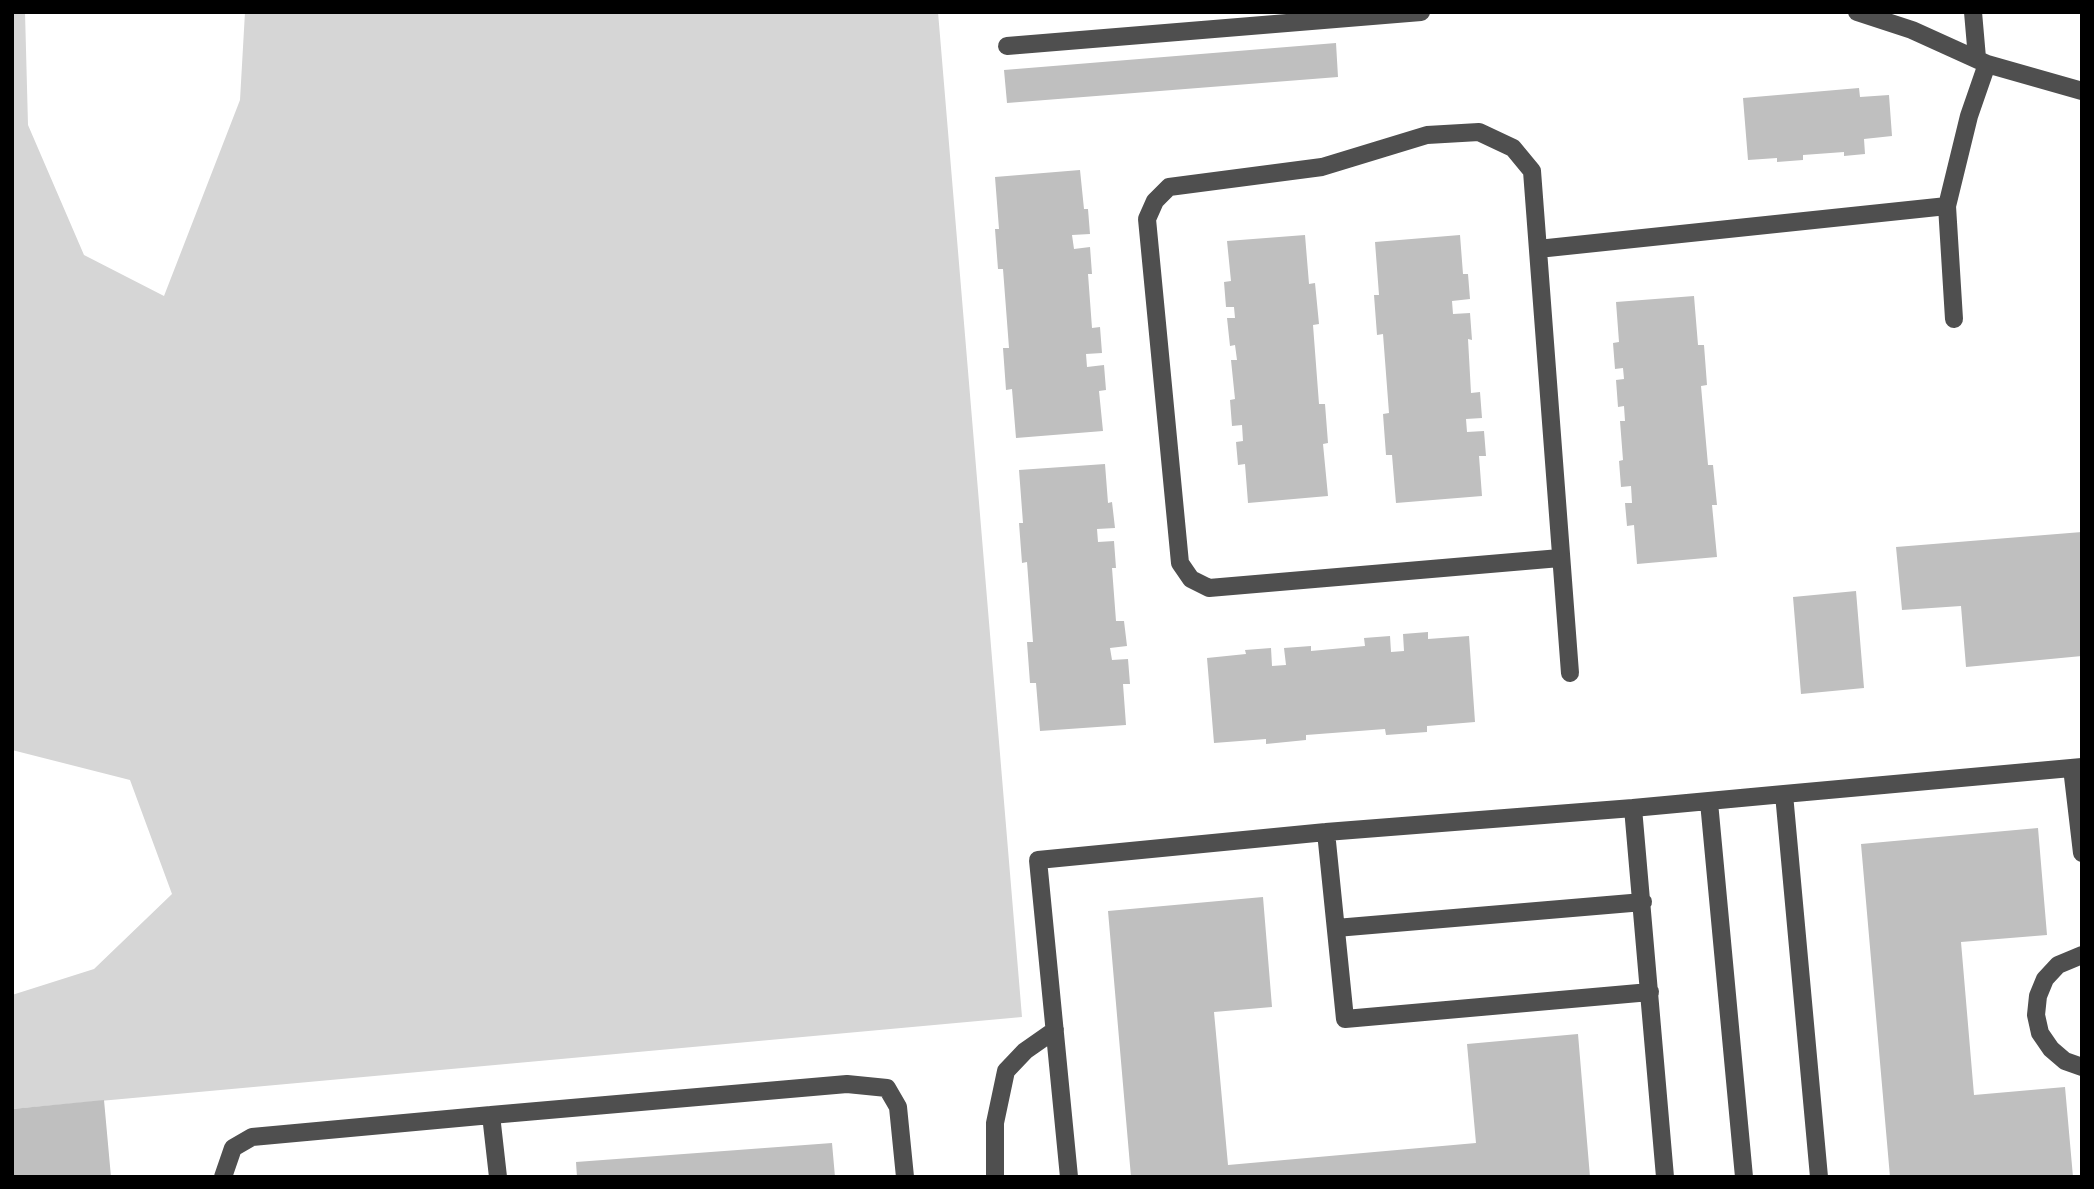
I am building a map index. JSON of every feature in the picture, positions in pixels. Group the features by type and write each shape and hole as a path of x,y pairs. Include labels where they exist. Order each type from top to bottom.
{"street":[{"path":"1007,46 1420,12"},
{"path":"1857,12 1912,30 1982,61 2082,91"},
{"path":"1954,319 1947,206 1982,61 1973,12"},
{"path":"1560,558 1209,588 1191,579 1180,563 1147,219 1155,201 1169,187 1322,167 1427,135 1479,132 1513,148 1532,171 1570,673"},
{"path":"1538,249 1947,206"},
{"path":"1069,1177 1038,860 1326,832 1709,802 2077,768 2082,853"},
{"path":"1784,794 1819,1177"},
{"path":"1709,802 1744,1177"},
{"path":"1633,808 1665,1177"},
{"path":"1326,832 1345,1019 1650,992"},
{"path":"1336,929 1643,902"},
{"path":"2082,954 2058,965 2045,979 2038,996 2036,1015 2040,1033 2051,1049 2066,1061 2082,1067"},
{"path":"995,1177 995,1123 1006,1071 1025,1051 1055,1030"},
{"path":"223,1177 233,1148 252,1137 848,1084 887,1088 898,1107 905,1177"},
{"path":"491,1115 498,1177"}],"shaded area":[{"path":"12,12 25,12 28,125 84,255 164,296 240,100 245,12 938,12 1022,1017 12,1109 12,995 94,969 172,894 130,780 12,750"}],"building":[{"path":"1336,43 1338,77 1007,103 1004,70"},
{"path":"1859,88 1860,97 1889,95 1892,136 1864,139 1865,154 1844,156 1844,152 1803,155 1803,160 1777,162 1777,158 1748,160 1743,98"},
{"path":"1080,170 1090,234 1072,235 1074,249 1090,247 1092,274 1088,274 1092,328 1100,327 1102,353 1086,354 1087,367 1104,365 1106,390 1099,391 1103,431 1016,438 1012,389 1006,390 1003,348 1009,348 1003,269 998,269 995,229 999,229 995,177"},
{"path":"1305,235 1309,284 1315,283 1319,324 1313,325 1319,404 1325,404 1328,443 1323,444 1328,496 1248,503 1245,464 1238,465 1236,442 1243,441 1242,425 1232,426 1230,400 1235,399 1231,360 1237,360 1235,345 1230,346 1227,318 1235,318 1234,307 1226,307 1224,282 1231,281 1227,241"},
{"path":"1460,235 1463,274 1468,274 1470,299 1452,301 1453,314 1470,313 1472,340 1468,339 1471,393 1480,392 1482,418 1466,419 1467,432 1484,431 1486,456 1479,456 1482,496 1396,503 1392,455 1386,455 1383,414 1389,413 1383,334 1377,335 1374,295 1379,295 1375,242"},
{"path":"1694,296 1698,345 1704,345 1707,385 1701,386 1708,465 1713,465 1717,505 1712,505 1717,557 1637,564 1634,525 1627,526 1625,503 1632,503 1631,486 1621,487 1619,461 1623,460 1620,421 1625,421 1624,406 1618,407 1616,380 1624,379 1623,368 1615,369 1613,343 1619,342 1616,302"},
{"path":"1105,464 1108,503 1112,502 1115,528 1097,529 1098,542 1114,541 1116,568 1112,568 1116,621 1124,621 1127,646 1110,648 1112,660 1128,659 1130,684 1123,684 1126,725 1040,731 1036,683 1030,683 1027,642 1033,642 1027,562 1022,563 1019,523 1023,523 1019,470"},
{"path":"2082,532 2082,656 1966,667 1961,606 1902,610 1896,547"},
{"path":"1856,591 1864,688 1801,694 1793,597"},
{"path":"1428,632 1428,639 1469,636 1475,722 1427,726 1427,732 1386,735 1385,729 1306,735 1306,740 1266,744 1266,739 1214,743 1207,658 1271,648 1272,666 1286,665 1284,648 1311,646 1311,651 1365,646 1364,638 1390,636 1391,652 1404,651 1403,634"},
{"path":"2038,828 2047,935 1961,942 1974,1095 2065,1087 2073,1177 1890,1177 1861,844"},
{"path":"1263,897 1272,1007 1214,1012 1228,1165 1476,1143 1467,1044 1578,1034 1590,1177 1131,1177 1108,911"},
{"path":"104,1100 111,1177 12,1177 12,1109"},
{"path":"832,1143 835,1177 577,1177 576,1162"}]}
